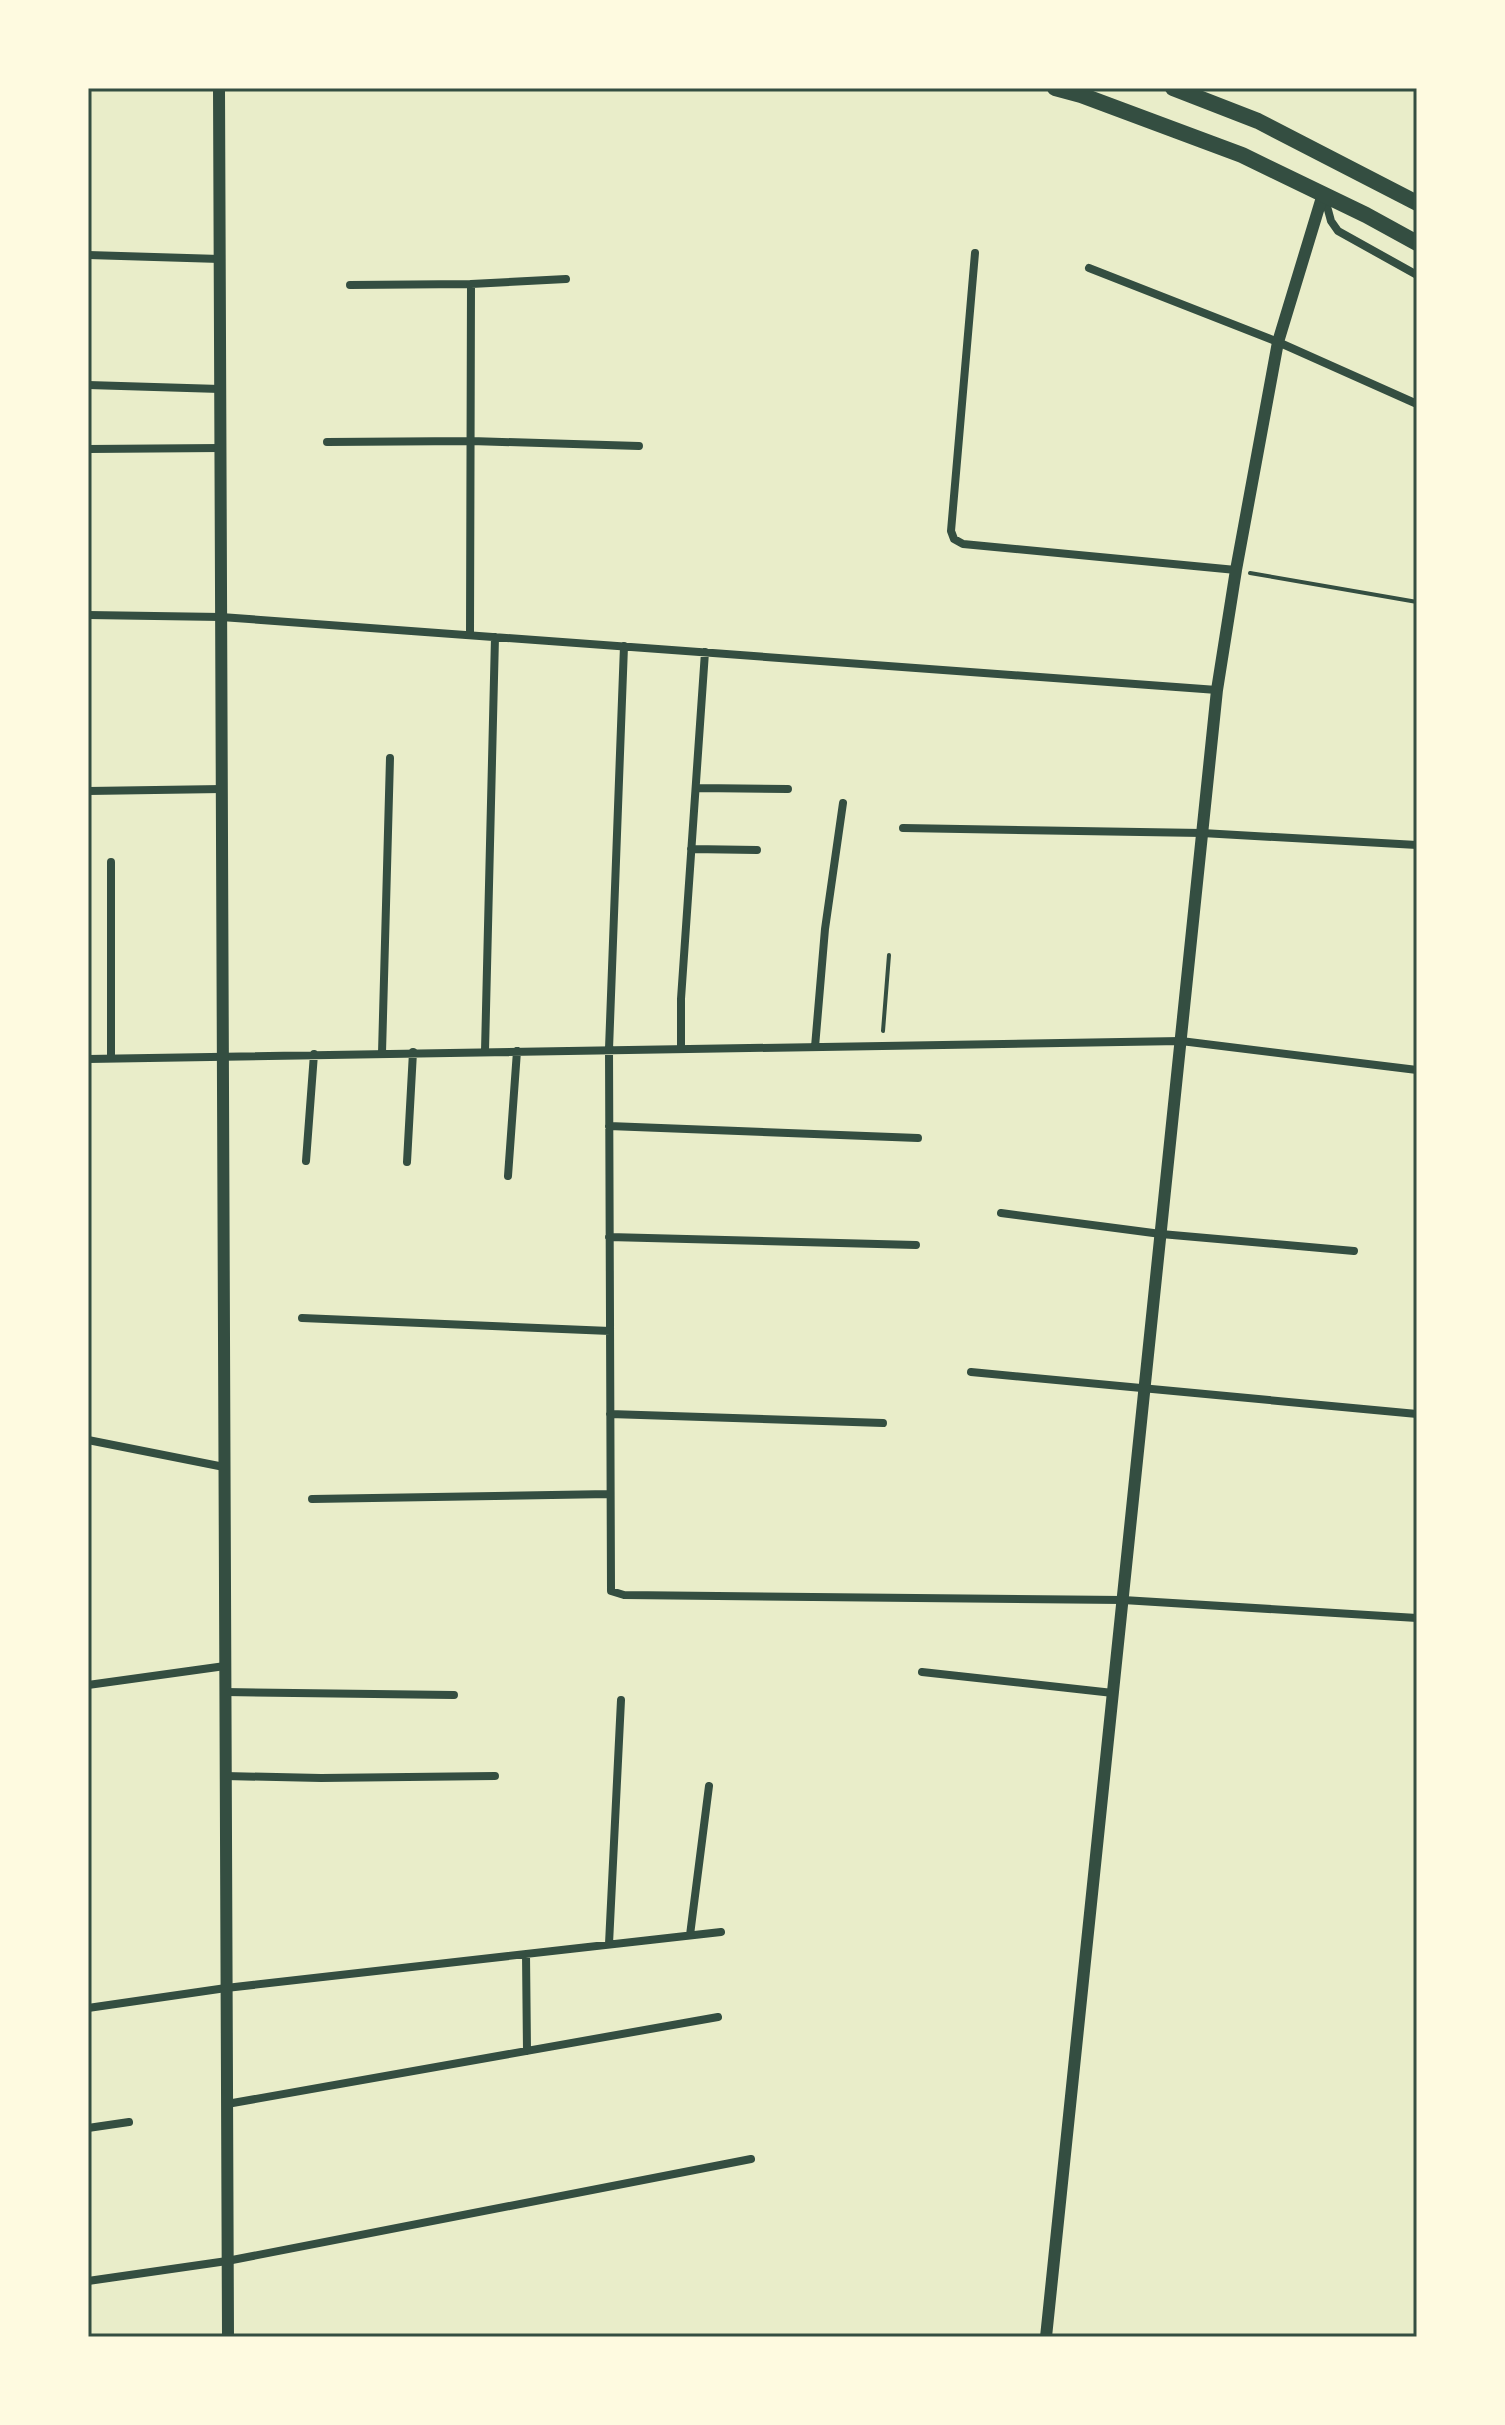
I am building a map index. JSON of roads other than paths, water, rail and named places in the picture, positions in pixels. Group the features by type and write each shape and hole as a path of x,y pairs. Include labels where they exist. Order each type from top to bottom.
{"main road":[{"path":"1055,88 1242,155 1417,243"},
{"path":"1173,88 1258,121 1417,203"}],"street":[{"path":"219,88 228,2337"},
{"path":"1323,194 1331,221 1338,231 1417,275"},
{"path":"1046,2337 1217,690 1278,342 1323,194"},
{"path":"975,253 951,531 954,539 963,544 1236,570"},
{"path":"88,255 220,259"},
{"path":"1089,268 1278,342 1417,404"},
{"path":"350,285 566,279"},
{"path":"470,635 471,284"},
{"path":"88,385 220,389"},
{"path":"327,442 471,441 639,446"},
{"path":"88,449 220,448"},
{"path":"88,615 221,617 1217,690"},
{"path":"485,1051 495,637"},
{"path":"624,646 609,1049 611,1591 624,1595 1123,1600 1417,1618"},
{"path":"681,1048 681,999 705,652"},
{"path":"382,1053 390,758"},
{"path":"696,788 788,789"},
{"path":"88,791 222,789"},
{"path":"815,1047 825,929 843,803"},
{"path":"903,828 1202,833 1417,845"},
{"path":"691,849 757,850"},
{"path":"111,862 111,1058"},
{"path":"88,1059 1181,1041 1417,1070"},
{"path":"508,1176 517,1051"},
{"path":"407,1162 413,1052"},
{"path":"306,1161 314,1054"},
{"path":"609,1126 918,1138"},
{"path":"1001,1213 1161,1234 1354,1251"},
{"path":"609,1237 916,1245"},
{"path":"302,1318 610,1331"},
{"path":"971,1372 1417,1414"},
{"path":"610,1414 883,1423"},
{"path":"88,1440 224,1467"},
{"path":"312,1499 610,1494"},
{"path":"88,1685 225,1666"},
{"path":"922,1672 1113,1693"},
{"path":"225,1692 454,1695"},
{"path":"609,1944 621,1700"},
{"path":"225,1776 495,1776"},
{"path":"690,1935 709,1786"},
{"path":"88,2008 226,1988 721,1932"},
{"path":"526,1954 527,2051"},
{"path":"227,2104 718,2017"},
{"path":"88,2128 129,2122"},
{"path":"88,2281 227,2261 751,2159"}]}
